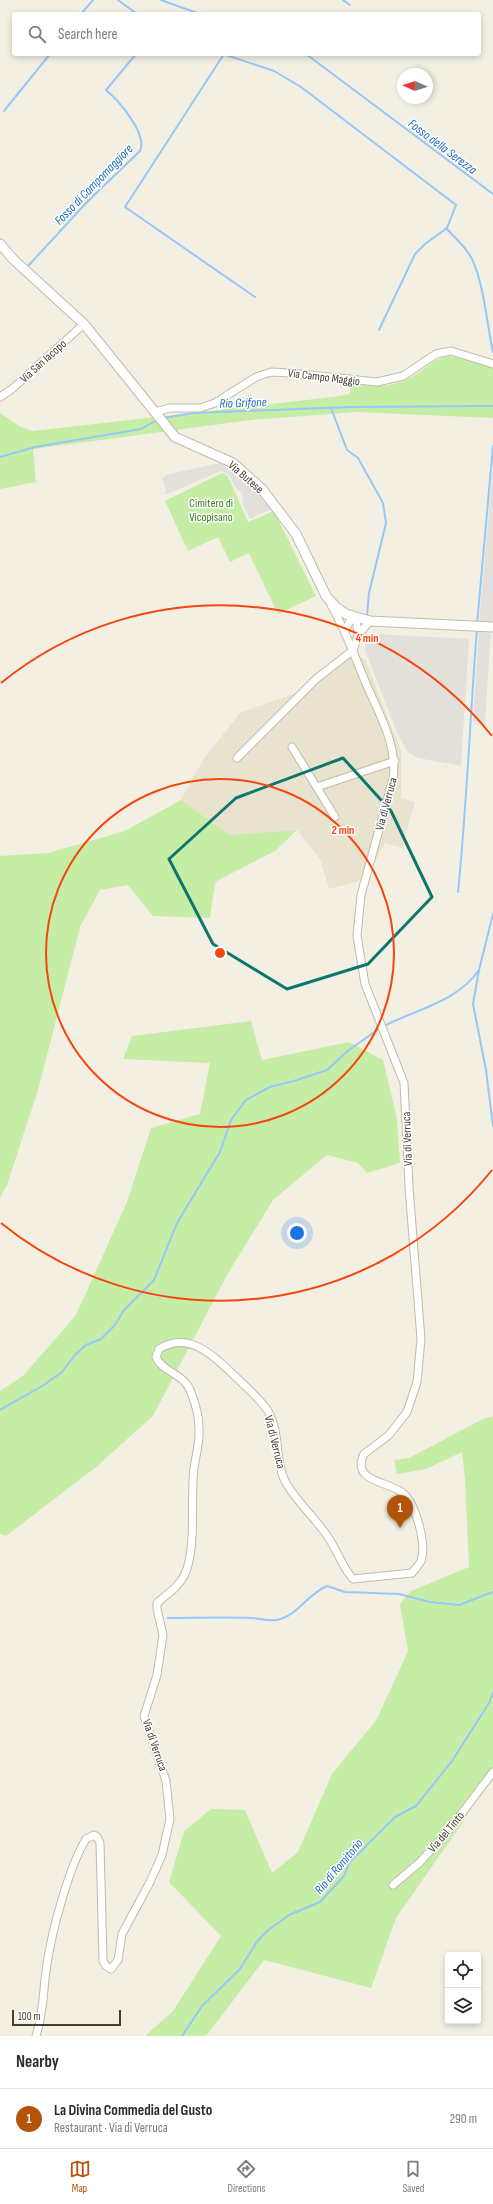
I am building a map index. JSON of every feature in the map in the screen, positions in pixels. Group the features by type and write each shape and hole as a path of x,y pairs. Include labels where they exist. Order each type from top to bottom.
{"street":[{"name":"Via Butese","path":"0,244 14,259 84,324 177,439 233,463 257,484 282,514 296,534 326,596 337,608 346,614 370,620 492,627"},
{"name":"Via San Iacopo","path":"0,397 12,389 84,324"},
{"name":"Via Campo Maggio","path":"155,412 170,408 200,408 214,403 256,377 271,372 377,382 403,376 420,363 436,354 451,351 493,364"},
{"name":"Via di Verruca","path":"36,2036 42,2009 47,1963 58,1915 86,1839 94,1835 100,1843 103,1961 106,1966 111,1969 118,1960 122,1934 156,1869 168,1832 170,1819 166,1781 144,1716 157,1675 163,1635 157,1609 158,1603 180,1583 185,1574 188,1562 193,1510 194,1468 199,1444 200,1429 198,1415 189,1388 183,1380 158,1362 156,1357 159,1349 173,1342 180,1342 205,1349 246,1387 268,1411 272,1422 278,1459 284,1478 294,1495 328,1537 347,1573 353,1579 412,1573 421,1561 422,1538 412,1504 408,1497 402,1492 368,1478 362,1468 361,1460 364,1454 395,1428 407,1412 417,1382 421,1353 421,1319 409,1187 404,1083 385,1031 367,990 360,964 357,925 361,895 390,793 395,761 390,738 352,651 345,630 326,596"},
{"path":"345,630 350,621 356,617 358,635"},
{"path":"237,758 316,679 352,651 358,635 370,620"},
{"path":"292,747 335,817"},
{"path":"317,787 395,761"},
{"name":"Via del Tinto","path":"393,1886 420,1863 446,1834 493,1772"}],"highlighted area":[{"path":"343,758 391,811 432,897 368,964 287,989 213,944 169,859 236,798"}],"shaded area":[{"path":"220,463 251,486 271,509 250,519 242,503 244,499 240,491 236,489 229,475 221,471 165,495 166,490 162,478 169,474"},
{"path":"493,466 493,612 492,624 479,623"},
{"path":"479,630 491,631 485,722 473,721"},
{"path":"377,634 469,639 461,766 418,758 408,752 397,733 365,650 367,640 372,635"},
{"path":"346,652 365,659 401,751 401,798 415,802 402,848 385,843 365,879 329,889 320,859 297,830 230,835 181,800 203,760 240,713 296,693"}],"green space":[{"path":"446,356 461,358 493,368 493,418 357,412 251,420 33,449 36,482 0,489 0,413 21,427 32,431 333,397 350,394 351,384 382,386 405,381 432,363"},
{"name":"Cimitero di Vicopisano","path":"222,473 228,476 248,522 274,511 316,596 278,614 249,553 230,562 218,537 188,551 165,501"},
{"path":"181,800 230,835 297,830 275,851 215,882 210,918 153,916 128,885 100,890 80,927 38,1090 7,1185 0,1197 0,856 48,853 125,831"},
{"path":"251,1021 262,1060 349,1042 383,1060 397,1119 400,1163 367,1173 358,1163 327,1155 273,1200 227,1275 153,1416 96,1467 6,1536 0,1534 0,1391 23,1376 76,1315 127,1202 151,1128 200,1114 210,1063 123,1059 132,1036"},
{"path":"493,1416 493,1769 463,1822 396,1918 371,1988 264,1960 206,2036 145,2036 173,2011 221,1936 169,1882 184,1831 211,1809 245,1810 272,1873 298,1852 332,1774 377,1719 408,1651 400,1604 411,1591 469,1567 465,1479 462,1452 426,1469 397,1474 394,1460 409,1458 481,1420"}],"waterway":[{"path":"83,12 93,0"},
{"path":"118,0 134,12"},
{"name":"Fosso della Serezza","path":"161,0 194,12"},
{"path":"343,0 350,5"},
{"path":"4,111 48,56"},
{"name":"Fosso di Campomaggiore","path":"29,265 87,202 140,151 140,136 136,127 118,101 106,90 134,56"},
{"path":"223,56 125,207 255,297"},
{"path":"229,56 274,71 301,87 456,205 447,228 425,244 415,254 379,330"},
{"name":"Fosso della Serezza","path":"309,56 493,194"},
{"path":"446,228 467,250 476,269 480,280 493,352"},
{"name":"Rio Grifone","path":"163,418 194,413 350,407 493,406"},
{"path":"331,408 347,450 358,458 383,503 386,523 369,593 367,616"},
{"name":"Rio Grifone","path":"0,457 35,447 141,429 157,420"},
{"path":"477,624 493,446"},
{"path":"458,892 464,826 477,628"},
{"name":"Rio di Romitorio","path":"493,914 479,970 473,1004 486,1070 493,1126"},
{"path":"384,1026 436,1004 460,990 479,970"},
{"path":"0,1410 44,1385 62,1372 75,1355 86,1345 101,1339 115,1325 124,1310 154,1280 177,1223 220,1152 231,1120 246,1100 270,1087 327,1070 349,1050 380,1028"},
{"path":"168,1618 255,1618 277,1620 293,1612 320,1589 327,1586 345,1592 399,1594 430,1602 459,1605 493,1592"},
{"name":"Rio di Romitorio","path":"182,2036 202,2006 240,1969 256,1943 267,1931 289,1915 320,1902 344,1876 349,1863 395,1817 416,1806 452,1761 489,1703 493,1693"}],"place":[{"name":"La Divina Commedia del Gusto","path":"400,1528"}]}
